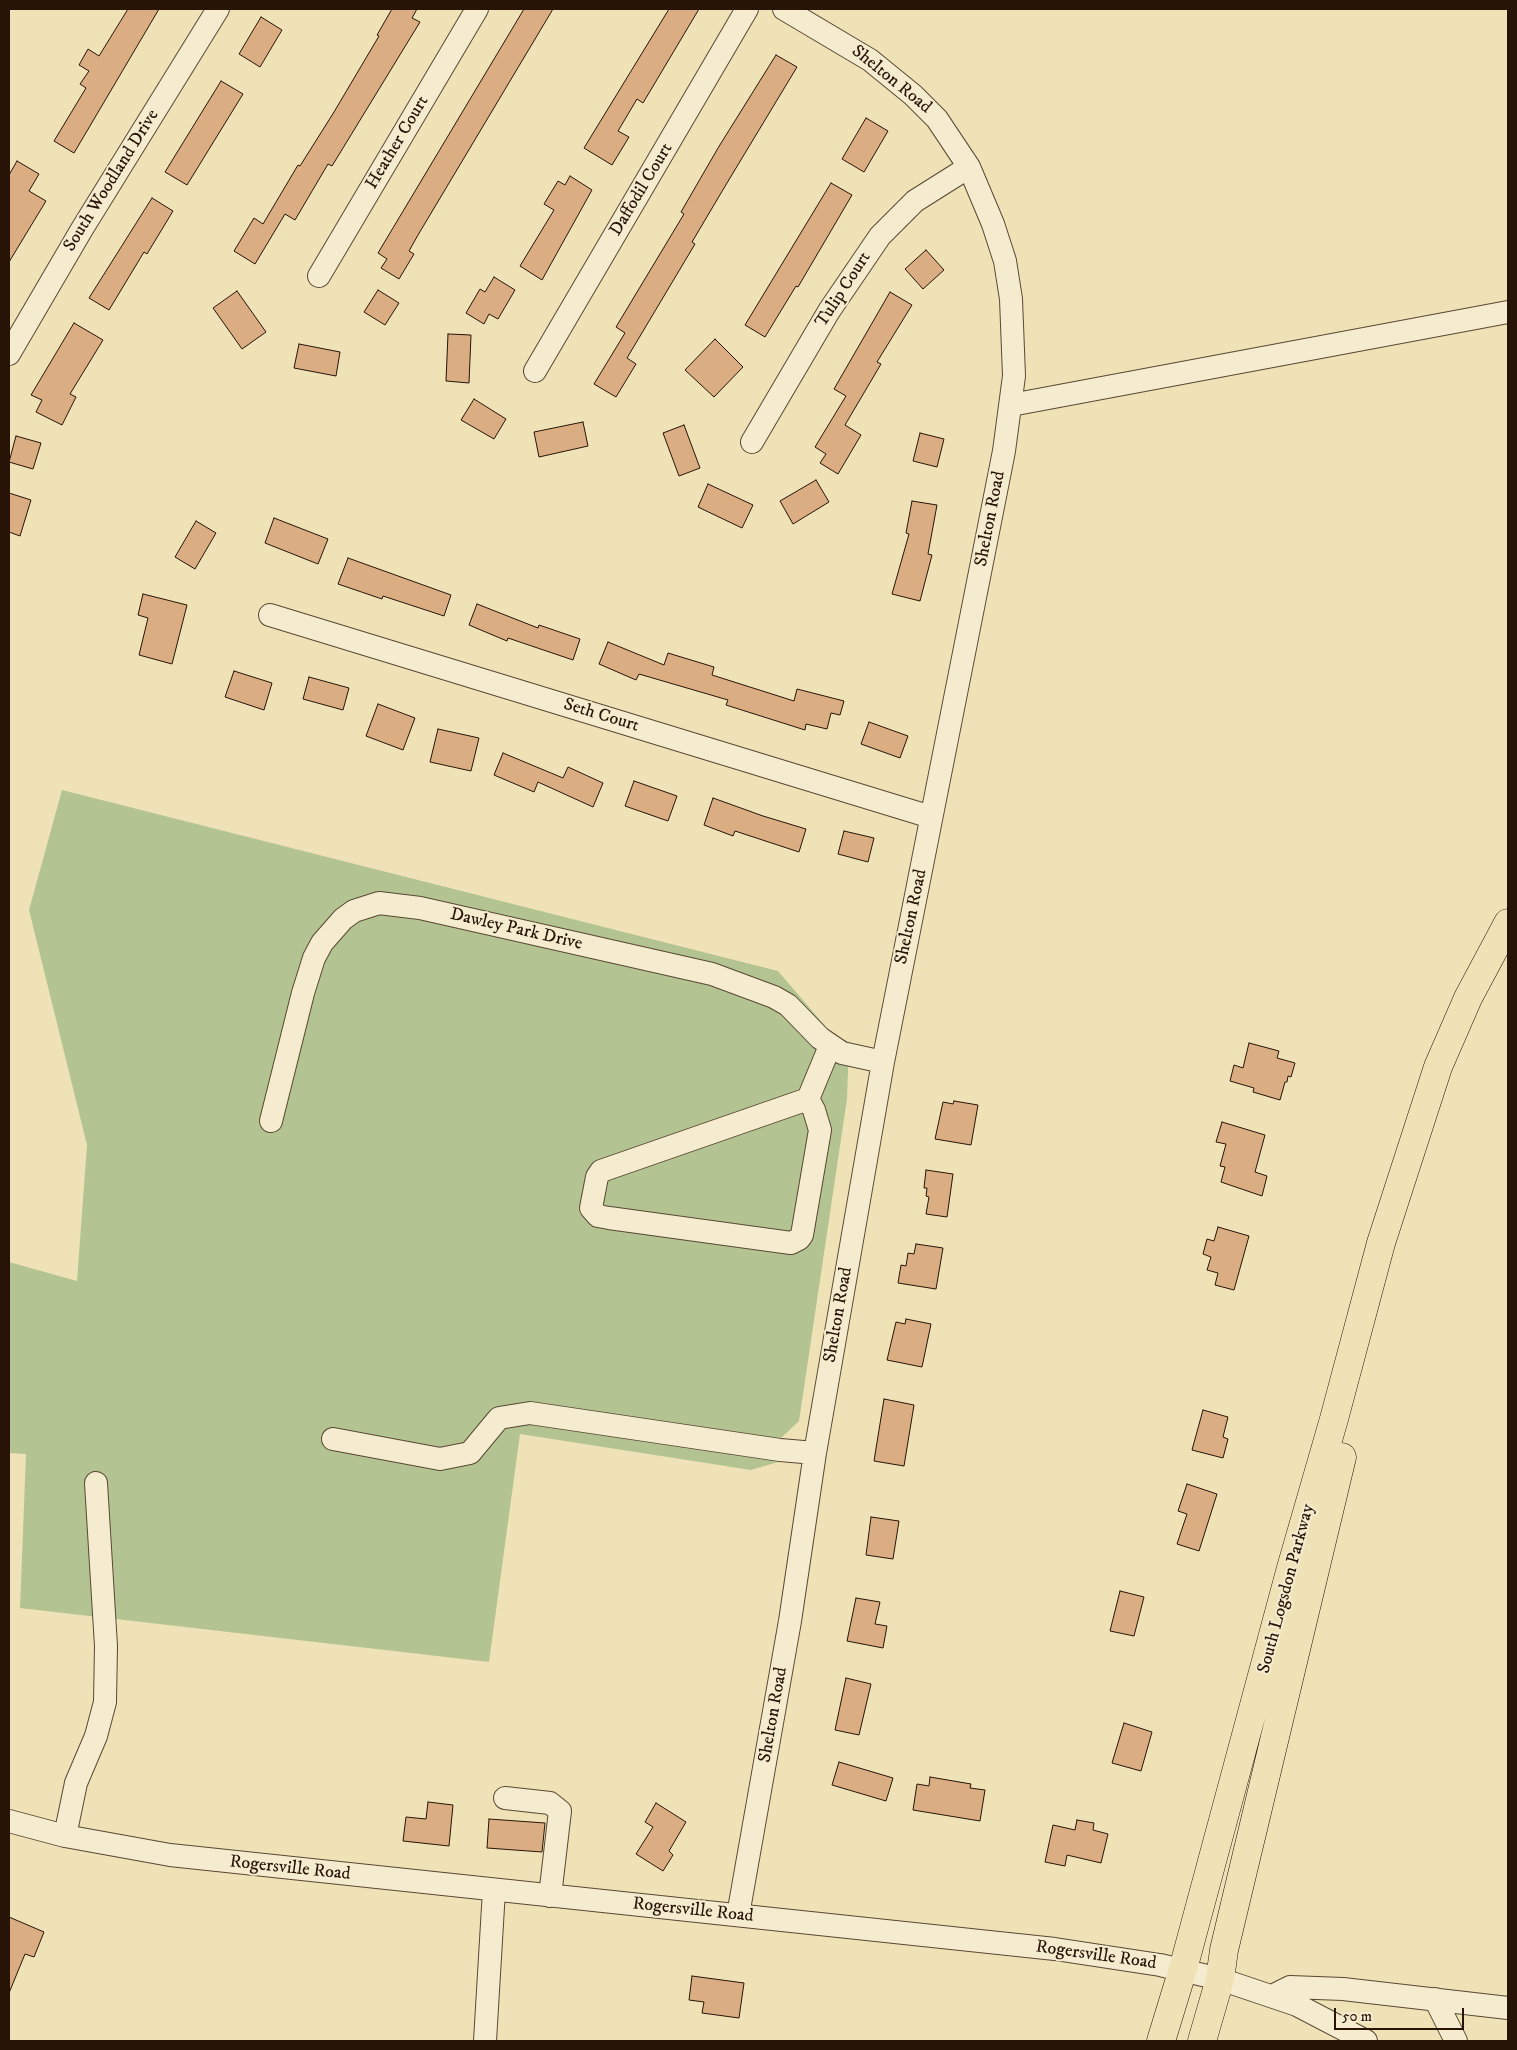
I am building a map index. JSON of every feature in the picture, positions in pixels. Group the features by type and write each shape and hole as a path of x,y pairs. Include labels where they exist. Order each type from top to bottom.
{"main road":[{"name":"South Logsdon Parkway","path":"1161,2041 1183,1969 1381,1243 1438,1067 1452,1032 1493,948 1508,923"},
{"name":"South Logsdon Parkway","path":"1202,2041 1220,1979 1224,1950 1303,1616 1395,1246 1415,1138"}],"street":[{"name":"South Woodland Drive","path":"9,354 82,229 218,9"},
{"name":"Heather Court","path":"319,276 477,9"},
{"name":"Daffodil Court","path":"535,371 747,9"},
{"name":"Shelton Road","path":"738,1915 790,1621 816,1452 883,1062 1004,451 1014,376 1014,337 1005,260 994,224 969,167 937,119 913,95 870,60 784,9"},
{"name":"Tulip Court","path":"752,442 830,311 880,236 915,201 969,167"},
{"path":"1011,405 1508,312"},
{"name":"Seth Court","path":"270,615 931,817"},
{"name":"Dawley Park Drive","path":"271,1121 300,1003 314,958 322,943 343,919 354,911 379,903 420,908 712,974 766,994 788,1005 830,1046 854,1056 883,1062"},
{"path":"808,1099 814,1110 820,1130 802,1235 791,1243 609,1218 598,1216 591,1208 600,1171 808,1099 830,1046"},
{"path":"333,1439 440,1459 470,1453 499,1418 530,1413 780,1450 816,1452"},
{"path":"65,1836 76,1783 96,1736 105,1702 106,1646 96,1483"},
{"path":"505,1798 550,1803 560,1811 550,1896"},
{"name":"Rogersville Road","path":"9,1821 65,1836 170,1855 1056,1949 1183,1969 1272,1996 1328,2019 1366,2041"},
{"path":"485,2041 494,1890"},
{"path":"1272,1996 1290,1987 1343,1989 1508,2008"},
{"path":"1435,1999 1456,2041"}],"green space":[{"path":"62,790 778,971 832,1034 849,1042 847,1099 799,1421 781,1438 778,1462 751,1470 520,1434 489,1662 20,1608 26,1454 9,1453 9,1262 77,1281 87,1145 29,910"}],"building":[{"path":"128,9 159,9 74,153 54,141 86,88 80,84 89,71 79,65 88,49 99,56"},
{"path":"392,9 417,9 412,18 420,22 332,166 328,164 295,220 285,214 255,264 234,251 254,218 263,224 298,165 300,166 334,112 379,36 377,35"},
{"path":"524,9 553,9 418,235 409,251 414,254 399,279 381,268 387,259 378,253"},
{"path":"669,9 699,9 643,103 637,99 618,131 629,137 612,165 584,148"},
{"path":"261,17 282,30 260,67 239,54"},
{"path":"776,55 797,67 692,242 695,244 627,358 636,364 616,397 594,384 625,333 616,327 684,214 681,212 718,148"},
{"path":"221,81 243,94 187,185 165,172"},
{"path":"866,118 888,131 864,172 842,159"},
{"path":"17,161 39,174 29,191 46,201 9,262 9,175"},
{"path":"570,176 592,190 542,280 520,266 554,210 544,204 558,181 565,185"},
{"path":"831,183 852,195 798,287 796,286 765,337 745,325"},
{"path":"152,198 173,211 147,254 144,252 109,310 89,298"},
{"path":"926,250 944,270 923,289 905,269"},
{"path":"494,277 515,290 498,319 489,314 484,324 466,313 480,289 485,292"},
{"path":"378,290 399,303 385,325 364,312"},
{"path":"237,291 266,332 242,349 213,308"},
{"path":"890,292 912,305 877,362 881,364 845,425 861,435 838,474 820,463 826,454 815,447 846,396 834,389"},
{"path":"74,323 103,340 70,394 76,397 62,425 36,412 42,400 31,395"},
{"path":"448,334 471,335 469,383 446,381"},
{"path":"715,339 743,367 714,397 685,370"},
{"path":"299,344 340,352 336,376 294,368"},
{"path":"474,399 506,419 494,439 461,420"},
{"path":"583,422 588,446 539,457 534,432"},
{"path":"684,425 700,468 679,476 663,433"},
{"path":"920,433 944,439 937,467 913,461"},
{"path":"16,436 41,443 33,469 9,462"},
{"path":"816,480 829,502 793,524 780,501"},
{"path":"708,484 753,505 742,528 698,507"},
{"path":"9,493 31,500 20,536 9,532"},
{"path":"912,501 937,505 928,554 932,555 920,601 892,594 909,534 906,533"},
{"path":"274,518 328,539 318,564 265,543"},
{"path":"196,521 216,533 195,569 175,557"},
{"path":"348,558 451,595 444,616 383,596 382,599 338,584"},
{"path":"143,594 187,605 172,664 139,655 148,618 138,615"},
{"path":"477,604 538,628 539,625 580,639 573,660 508,638 507,641 469,625"},
{"path":"608,642 664,665 668,653 714,667 712,675 794,701 797,689 844,701 840,715 831,713 827,729 806,724 805,730 726,705 728,700 639,674 636,680 599,664"},
{"path":"234,671 272,683 264,710 225,697"},
{"path":"309,677 349,688 343,710 303,699"},
{"path":"378,704 415,718 403,750 366,736"},
{"path":"869,722 908,736 900,758 861,744"},
{"path":"438,729 479,738 471,771 430,762"},
{"path":"503,753 563,778 568,767 603,783 593,807 538,782 534,792 494,775"},
{"path":"634,781 677,796 668,821 625,806"},
{"path":"713,798 806,829 799,852 735,831 733,836 704,825"},
{"path":"844,831 874,838 868,862 838,854"},
{"path":"1249,1043 1279,1051 1277,1058 1295,1063 1291,1077 1288,1076 1287,1082 1285,1082 1280,1100 1253,1092 1254,1088 1230,1081 1234,1065 1243,1068"},
{"path":"954,1101 978,1105 971,1145 935,1139 943,1102 953,1104"},
{"path":"1222,1122 1265,1135 1255,1172 1267,1176 1262,1196 1221,1182 1225,1167 1220,1166 1226,1144 1216,1142"},
{"path":"926,1170 953,1174 947,1217 926,1214 929,1197 926,1196 927,1188 924,1188"},
{"path":"1218,1227 1249,1236 1234,1290 1215,1285 1218,1273 1207,1270 1211,1257 1203,1254 1207,1239 1214,1241"},
{"path":"916,1244 943,1248 936,1289 898,1283 901,1265 906,1266 908,1253 914,1254"},
{"path":"906,1319 931,1324 922,1367 887,1360 896,1322 905,1324"},
{"path":"884,1399 914,1405 904,1466 874,1461"},
{"path":"1203,1410 1228,1417 1223,1437 1228,1439 1223,1458 1192,1450"},
{"path":"1187,1484 1217,1494 1199,1551 1177,1544 1187,1514 1178,1511"},
{"path":"871,1517 899,1521 893,1559 866,1555"},
{"path":"1120,1591 1144,1597 1134,1636 1110,1631"},
{"path":"856,1598 880,1602 875,1624 887,1626 883,1648 847,1641"},
{"path":"846,1678 871,1684 859,1735 835,1730"},
{"path":"1124,1723 1152,1732 1141,1771 1112,1763"},
{"path":"839,1762 893,1778 886,1801 832,1785"},
{"path":"930,1777 971,1784 970,1788 985,1790 980,1821 913,1810 917,1784 929,1786"},
{"path":"428,1802 453,1805 449,1846 403,1841 406,1817 426,1819"},
{"path":"656,1803 686,1822 669,1851 673,1855 663,1871 636,1854 653,1827 645,1822"},
{"path":"489,1819 545,1823 542,1852 487,1848"},
{"path":"1077,1820 1094,1823 1093,1830 1108,1834 1101,1863 1067,1855 1065,1866 1045,1862 1053,1825 1075,1830"},
{"path":"9,1917 44,1932 34,1957 25,1954 9,1993"},
{"path":"692,1976 744,1983 739,2018 702,2013 704,2002 689,2000"}]}
